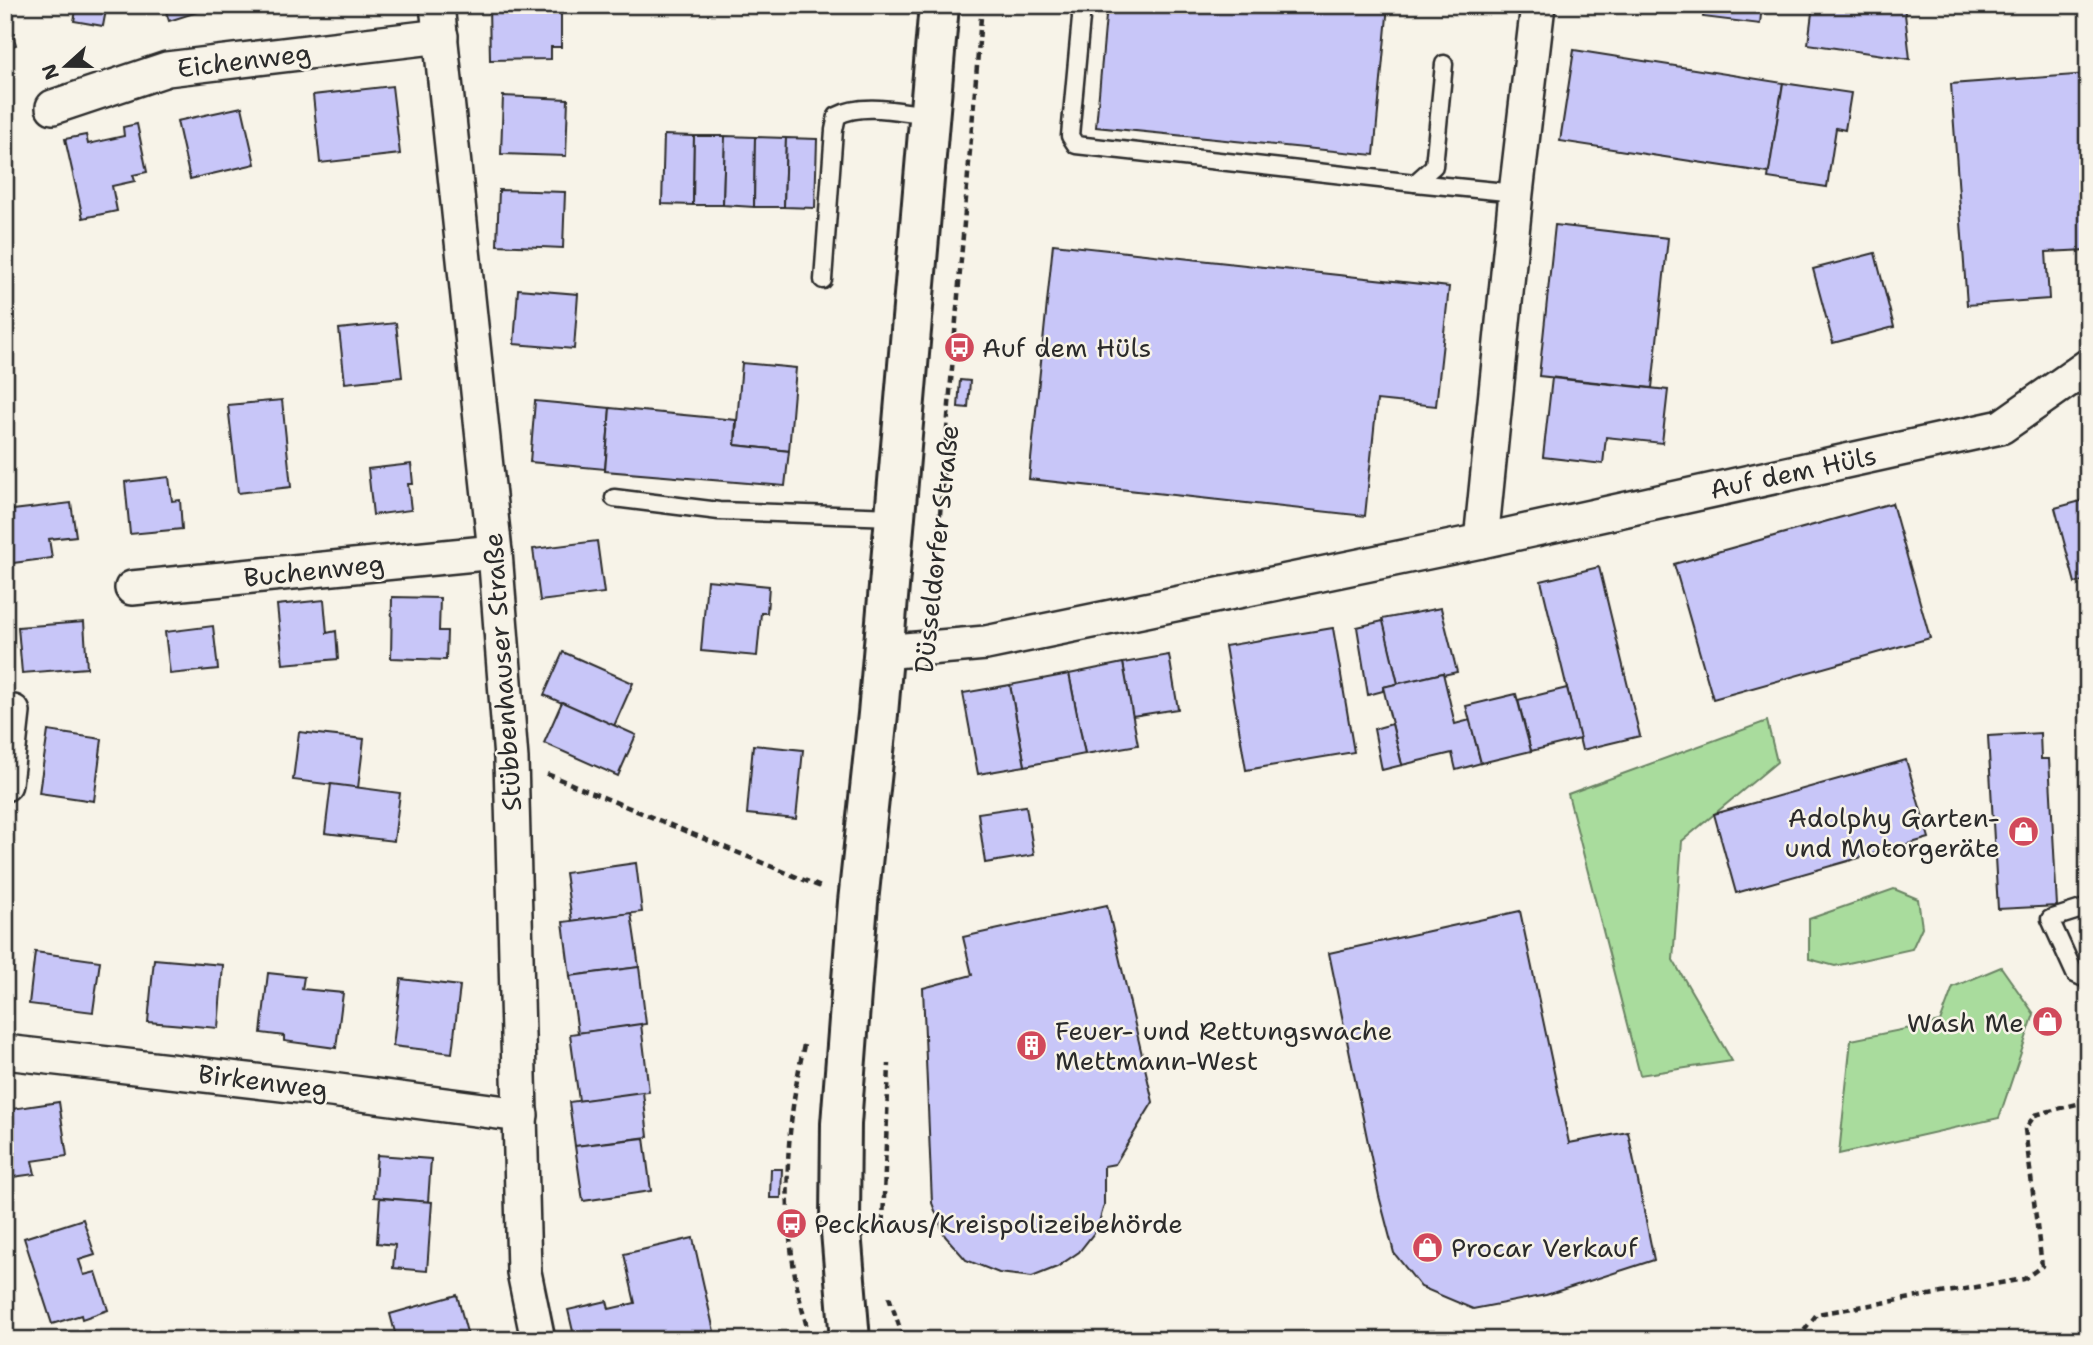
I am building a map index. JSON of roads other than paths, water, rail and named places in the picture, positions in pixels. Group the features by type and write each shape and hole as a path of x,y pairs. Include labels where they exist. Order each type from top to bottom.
{"main road":[{"name":"Düsseldorfer Straße","path":"850,1340 840,1219 841,1124 858,902 895,517 939,5"}],"street":[{"path":"1481,541 1538,5"},
{"name":"Eichenweg","path":"53,107 167,69 439,21"},
{"name":"Stübbenhauser Straße","path":"439,21 495,552 511,759 524,1272 538,1340"},
{"name":"Auf dem Hüls","path":"882,652 986,643 1481,541 2001,427 2088,366"},
{"name":"Buchenweg","path":"132,588 495,552"},
{"path":"5,784 13,712"},
{"name":"Birkenweg","path":"5,1052 316,1087 521,1115"}],"lane":[{"path":"1080,5 1070,136 1076,145 1516,193"},
{"path":"1415,183 1434,166 1444,64"},
{"path":"822,280 837,116 846,111 871,109 929,114"},
{"path":"614,498 719,511 895,517"},
{"path":"2088,907 2050,919 2075,974 2088,980"}],"place":[{"name":"Auf dem Hüls","path":"959,347"},
{"name":"Adolphy Garten- und Motorgeräte","path":"2023,832"},
{"name":"Wash Me","path":"2047,1022"},
{"name":"Feuer- und Rettungswache Mettmann-West","path":"1032,1045"},
{"name":"Peckhaus/Kreispolizeibehörde","path":"791,1223"},
{"name":"Procar Verkauf","path":"1428,1247"}]}
